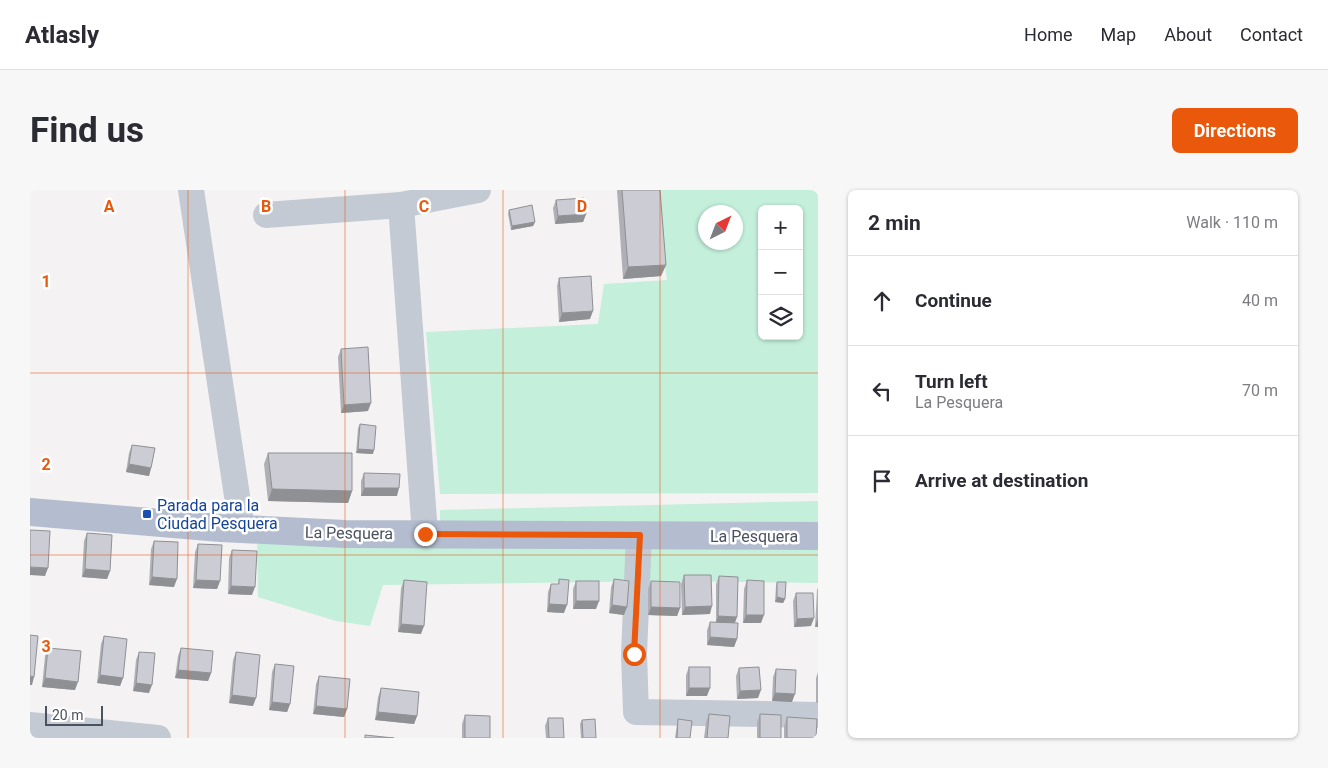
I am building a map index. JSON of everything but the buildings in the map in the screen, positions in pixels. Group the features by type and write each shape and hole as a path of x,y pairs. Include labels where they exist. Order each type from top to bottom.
{"main road":[{"name":"La Pesquera","path":"30,512 242,529 345,534 818,536"}],"street":[{"path":"191,190 242,529"},
{"path":"266,215 401,205 478,190"},
{"path":"401,205 425,534"},
{"path":"640,535 634,654 636,712 818,715"},
{"path":"30,725 158,738"}],"green space":[{"path":"654,190 818,190 818,493 440,494 426,332 598,324 604,284 667,280"},
{"path":"818,501 818,526 443,524 440,519 440,510"},
{"path":"257,540 818,546 818,583 660,581 383,585 370,626 336,621 258,597"}],"place":[{"name":"Parada para la Ciudad Pesquera","path":"147,514"}],"route":[{"path":"425,534 640,535 634,654"}]}
